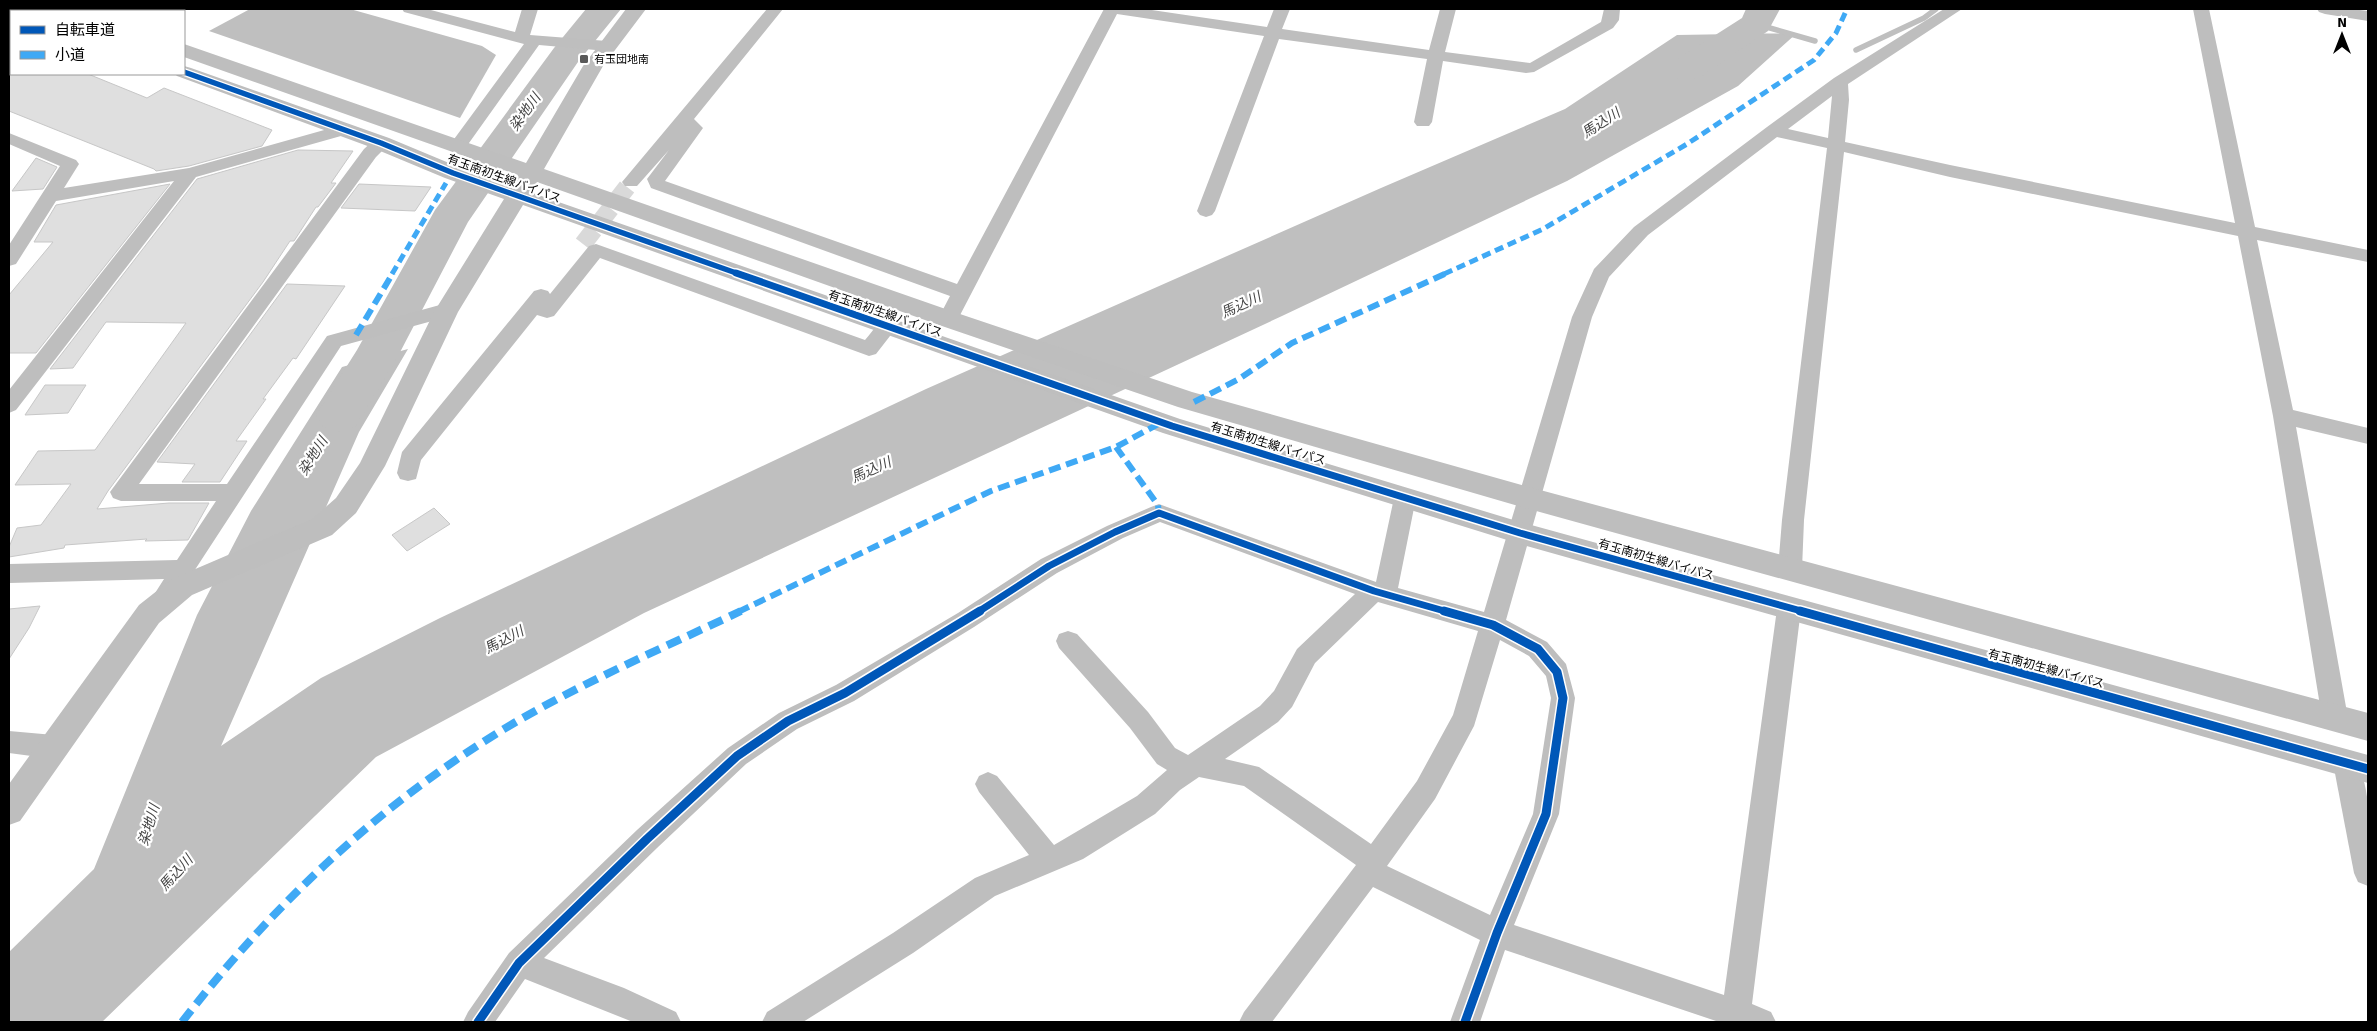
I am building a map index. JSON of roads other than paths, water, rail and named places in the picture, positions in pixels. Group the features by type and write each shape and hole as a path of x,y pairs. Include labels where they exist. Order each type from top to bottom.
{"street":[{"path":"410,9 528,39 604,46"},
{"path":"463,148 528,39 530,9"},
{"path":"9,574 192,575 322,527 337,517 361,486 447,310 511,193 591,70 604,46 636,9"},
{"path":"631,182 685,120 775,9"},
{"path":"948,319 1114,9 1526,68 1534,67 1608,25 1611,20 1612,9"},
{"path":"1206,211 1282,9"},
{"path":"1423,122 1436,55 1448,9"},
{"path":"1254,1022 1371,867 1426,790 1465,718 1582,317 1602,274 1642,231 1773,131 1840,82 1954,9"},
{"path":"2201,9 2244,229 2284,416 2315,610 2335,718"},
{"path":"2325,9 2368,16"},
{"name":"有玉南初生線バイパス","path":"185,50 948,319 1187,400 1529,498 2368,727"},
{"name":"有玉南初生線バイパス","path":"185,72 381,143 453,173 938,345 1162,422 1520,534 2357,766"},
{"path":"1790,569 1794,510 1841,100 1840,82"},
{"path":"685,120 694,128 656,179 657,184 962,293"},
{"path":"49,196 190,173 342,130"},
{"path":"1773,131 1835,146 2368,256"},
{"path":"9,138 70,164 9,260"},
{"path":"235,493 122,492 370,153 381,143"},
{"path":"9,405 190,173"},
{"path":"408,473 410,458 583,244"},
{"path":"532,308 547,311 596,250 869,349 887,327"},
{"path":"9,810 149,614 182,588 192,575 235,493 334,341 447,310"},
{"path":"2284,416 2368,436"},
{"path":"777,1022 903,943 985,887 1073,850 1146,805 1171,782 1269,714 1284,699 1306,656 1379,592 1405,498"},
{"path":"478,1022 519,963 647,839 737,756 788,721 845,693 966,620 1049,566 1115,532 1160,513 1379,592 1493,624 1538,649 1557,672 1563,698 1546,814 1496,933 1465,1022"},
{"path":"1068,641 1139,720 1166,756 1193,767 1250,775 1371,867 1496,933 1745,1019 1789,609"},
{"path":"9,742 54,747"},
{"path":"2357,766 2368,873"},
{"path":"988,784 1050,861"},
{"path":"519,963 624,1003 666,1022"}],"water":[{"path":"250,9 350,9 482,46 496,55 460,118 209,31"},
{"path":"1797,33 1738,86 1567,181 644,613 376,757 102,1022 9,1022 9,952 94,869 197,615 251,511 342,367 408,349 359,432 221,746 321,678 440,618 926,389 1565,109 1677,35"}],"waterway":[{"name":"染地川","path":"339,415 375,358 449,219 566,55 604,9"},
{"name":"馬込川","path":"1686,70 1756,24 1763,9"},
{"path":"1856,50 1924,18 1936,9"},
{"path":"1756,24 1815,41"}],"tunnel":[{"path":"583,244 631,182"}],"place":[{"name":"有玉団地南","path":"584,59"}]}
